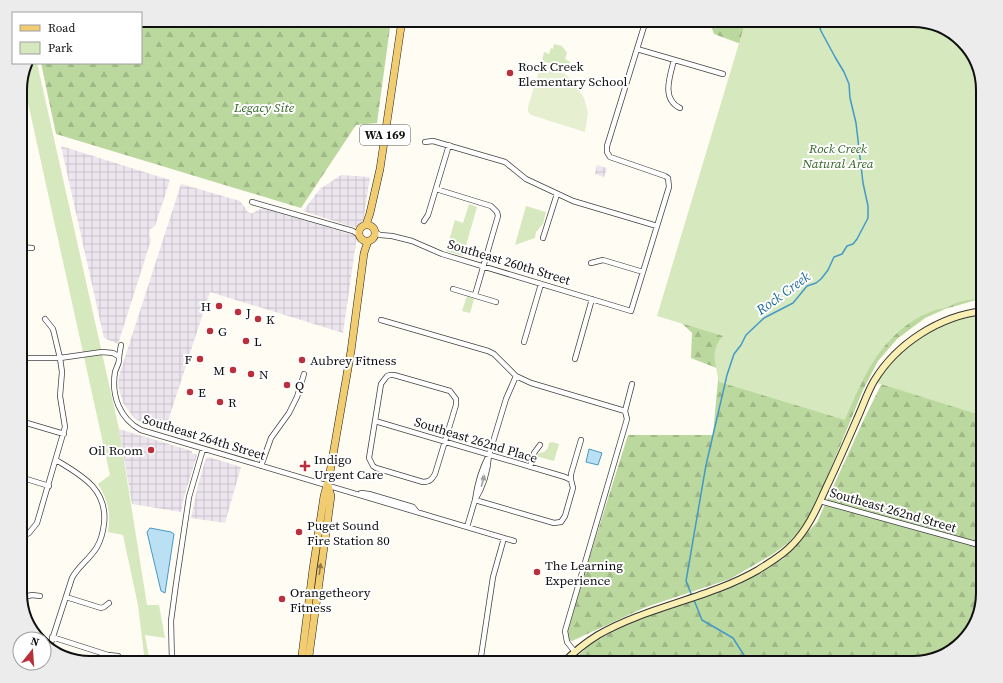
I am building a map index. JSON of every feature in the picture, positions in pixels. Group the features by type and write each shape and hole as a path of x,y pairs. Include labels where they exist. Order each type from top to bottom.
{"main road":[{"name":"WA 169","path":"302,656 324,496 328,485 350,354 370,213 380,169 401,27"},
{"name":"WA 169","path":"309,656 331,496 328,485"},
{"path":"311,583 314,587 311,608 314,611"}],"street":[{"path":"591,263 603,260 643,272 669,187 668,178 665,176 614,159 607,152 607,146 644,27"},
{"path":"637,49 723,74"},
{"path":"674,60 669,78 669,94 674,104 680,108"},
{"path":"425,142 433,141 449,145 505,162 526,179 572,201 657,226"},
{"path":"424,221 428,215 449,145"},
{"path":"436,190 492,206 498,216 475,295"},
{"path":"543,238 557,194"},
{"name":"Southeast 260th Street","path":"252,202 367,233 406,239 442,254 631,311 643,272"},
{"path":"27,248 32,248"},
{"path":"524,342 541,284"},
{"path":"454,289 496,302"},
{"path":"575,359 592,299"},
{"path":"571,656 592,638 613,628 670,605 738,581 775,559 792,545 806,529 871,387 882,370 905,345 930,328 950,319 976,312"},
{"path":"27,534 37,523 64,434 65,422 61,401 62,372 60,358 53,329 45,320"},
{"path":"381,320 488,351 494,354 516,376 531,383 625,411"},
{"name":"Southeast 264th Street","path":"122,345 118,356 119,360 116,371 115,394 117,404 122,414 135,427 203,449 514,541"},
{"path":"27,358 60,358 102,352 112,353 118,356"},
{"path":"261,466 271,438 289,413 297,397 304,374"},
{"path":"394,375 450,391 454,397 456,405 445,442 433,479 428,482 423,482 373,466 370,458 375,421 381,384 387,376 394,375"},
{"path":"467,527 485,462 489,455 506,399 516,376"},
{"path":"575,652 567,642 565,631 627,419 625,411 632,384"},
{"name":"Southeast 262nd Place","path":"375,421 571,480"},
{"path":"27,423 64,434"},
{"path":"475,500 554,523 562,520 565,516 573,488 571,474 581,440"},
{"path":"530,467 534,453 540,445"},
{"path":"172,656 171,621 189,496 203,449"},
{"path":"56,460 81,475 96,490 102,504 105,517 102,536 98,546 75,572 52,637 108,655 118,656"},
{"path":"27,479 49,486"},
{"name":"Southeast 262nd Street","path":"820,501 976,544"},
{"path":"481,656 493,577 504,538"},
{"path":"27,596 40,596"},
{"path":"66,597 101,608 109,603"}],"shaded area":[{"path":"61,146 170,180 155,226 150,229 149,235 151,240 118,344 104,338"},
{"path":"597,165 607,168 604,177 595,174"},
{"path":"341,175 370,177 363,222 359,227 353,227 303,211 320,189"},
{"path":"181,184 240,201 250,213 262,208 357,236 343,333 210,292 168,421 161,419 163,430 146,425 134,418 123,403 118,385 119,376"},
{"path":"119,429 192,451 192,453 197,455 181,512 132,504"},
{"path":"209,457 241,467 225,523 191,518 198,485 206,458"}],"green space":[{"name":"Legacy Site","path":"142,27 390,27 377,123 356,125 301,208 56,134 41,64 142,64"},
{"name":"Rock Creek Natural Area","path":"712,27 913,27 929,29 937,32 948,38 960,48 970,62 975,78 976,90 976,300 945,309 925,318 897,339 878,361 863,390 819,497 805,524 788,543 773,554 730,579 646,607 572,641 568,640 567,629 628,435 713,435 719,369 691,358 692,333 665,307 741,44 714,34"},
{"name":"Rock Creek Natural Area","path":"744,27 913,27 929,29 937,32 948,38 960,48 970,62 975,78 976,90 976,300 962,301 946,308 935,310 916,319 901,330 888,342 877,356 860,387 845,420 719,382 715,363 715,352 716,347 723,336 657,316"},
{"path":"554,44 562,46 567,53 565,59 570,62 569,67 563,67 542,61 544,52 549,54 551,48 553,49"},
{"path":"542,61 560,70 572,80 584,98 588,113 585,132 531,115 528,112 528,107"},
{"path":"33,64 37,64 119,429 147,605 159,605 165,638 145,635 149,656 144,656 138,605 123,535 108,532 108,507 98,484 110,475 27,98 29,74"},
{"path":"469,204 477,207 463,256 446,251 455,220 463,223"},
{"path":"526,206 546,212 543,224 536,232 535,238 515,245"},
{"path":"467,296 474,299 470,313 462,311"},
{"path":"976,311 976,414 874,382 895,351 914,334 947,317"},
{"path":"976,319 976,593 974,609 971,617 965,628 955,640 941,650 925,655 913,656 578,656 591,644 635,619 738,585 783,559 817,522 865,417 887,373"},
{"path":"552,442 559,444 554,461 536,456 539,453 544,452 548,448 549,443"}],"water":[{"path":"589,449 602,453 598,465 586,462"},
{"path":"150,528 171,532 174,534 165,593 161,591 147,532"}],"waterway":[{"name":"Rock Creek","path":"692,596 686,581 706,465 727,375 734,354 746,335 764,318 793,303 807,286 816,283 821,279 828,270 834,257 842,254 847,246 853,244 857,239 868,218 868,206 863,183 856,123 850,98 849,84 820,27"},
{"name":"Rock Creek","path":"694,600 702,620 733,638 745,656"}],"place":[{"name":"Rock Creek Elementary School","path":"510,73"},
{"name":"H","path":"219,306"},
{"name":"J","path":"238,312"},
{"name":"K","path":"258,319"},
{"name":"G","path":"210,331"},
{"name":"L","path":"246,341"},
{"name":"F","path":"200,359"},
{"name":"Aubrey Fitness","path":"302,360"},
{"name":"M","path":"233,370"},
{"name":"N","path":"251,374"},
{"name":"Q","path":"287,385"},
{"name":"E","path":"190,392"},
{"name":"R","path":"220,402"},
{"name":"Oil Room","path":"151,450"},
{"name":"Indigo Urgent Care","path":"305,466"},
{"name":"Puget Sound Fire Station 80","path":"299,532"},
{"name":"The Learning Experience","path":"537,572"},
{"name":"Orangetheory Fitness","path":"282,599"}]}
